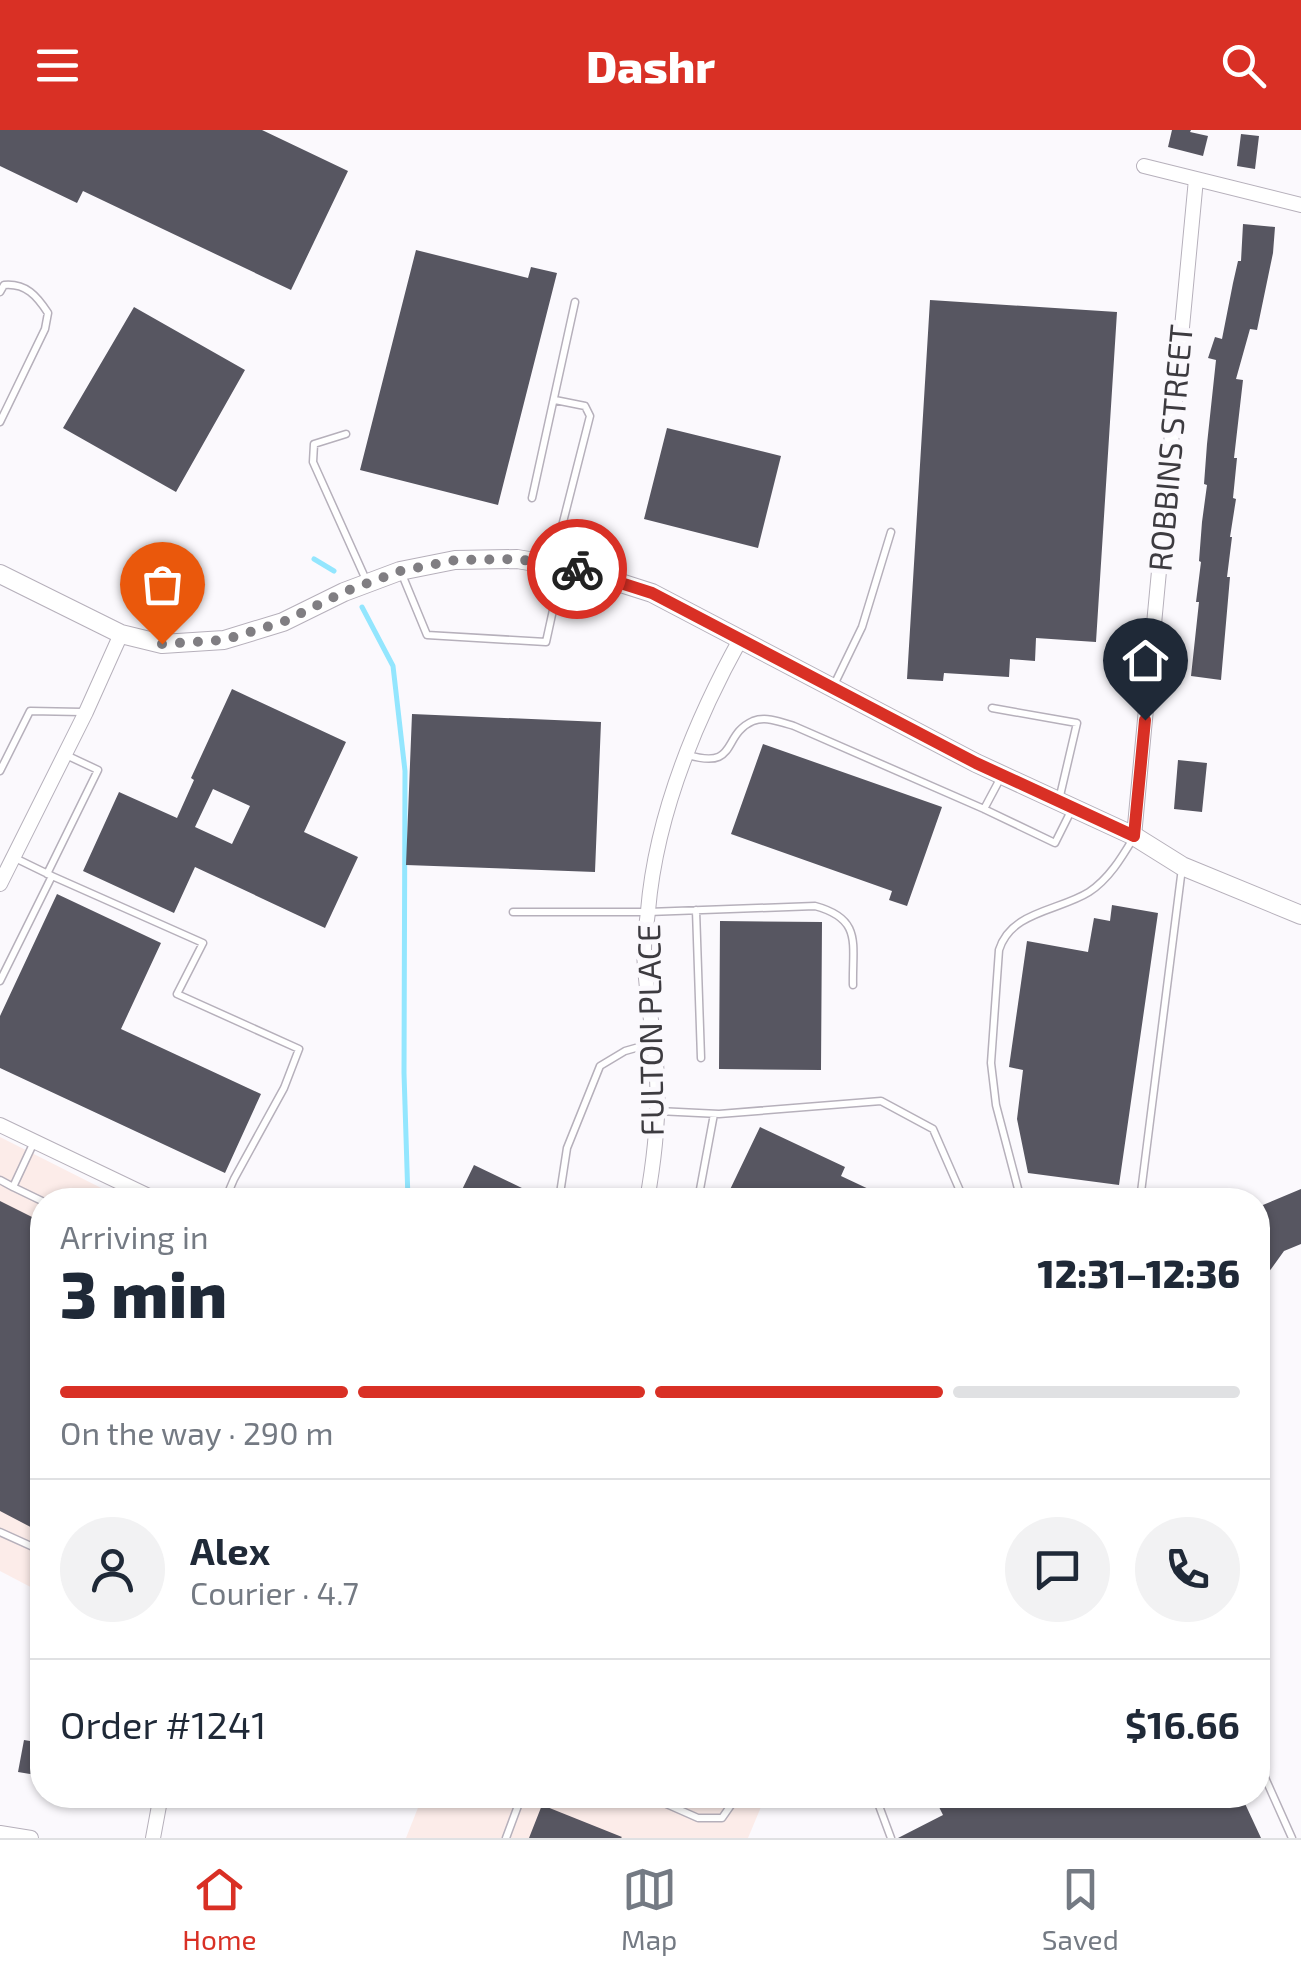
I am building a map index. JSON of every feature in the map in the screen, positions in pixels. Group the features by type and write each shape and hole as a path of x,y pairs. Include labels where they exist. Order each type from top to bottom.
{"street":[{"path":"1144,166 1301,205"},
{"name":"ROBBINS STREET","path":"1134,836 1196,179"},
{"path":"0,574 122,634 162,644 224,640 283,622 400,571 456,560 517,559 577,569 652,593 1002,775 1134,836 1182,866 1301,915"},
{"path":"0,884 122,634"},
{"name":"FULTON PLACE","path":"648,1188 658,1080 644,947 651,875 686,755 741,638"},
{"path":"0,1125 133,1188"},
{"path":"154,1838 159,1808"},
{"path":"0,1833 30,1838"}],"lane":[{"path":"0,292 4,285 16,284 36,295 48,314 45,330 0,422"},
{"path":"532,498 575,302"},
{"path":"400,571 427,635 546,642 560,530 590,416 585,406 555,400"},
{"path":"346,434 314,444 313,462 368,583"},
{"path":"832,688 862,628 891,532"},
{"path":"686,755 718,759 741,729 755,720 770,719 794,726 1055,843 1066,804 1076,723 992,708"},
{"path":"0,771 30,711 86,712"},
{"path":"0,982 98,770 65,754"},
{"path":"984,809 1002,775"},
{"path":"1018,1188 996,1105 992,1063 1002,939 1032,914 1089,892 1115,868 1134,836"},
{"path":"7,863 49,875 202,944 177,994 299,1050 284,1088 230,1188"},
{"path":"1142,1188 1182,866"},
{"path":"513,912 816,906 834,911 848,923 852,932 853,986"},
{"path":"696,910 701,1058"},
{"path":"562,1188 567,1148 600,1066 625,1051 654,1043"},
{"path":"657,1110 714,1114 881,1101 934,1130 959,1188"},
{"path":"700,1188 714,1114"},
{"path":"13,1186 34,1141"},
{"path":"0,1180 30,1195"},
{"path":"0,1532 30,1545"},
{"path":"1270,1789 1292,1838"},
{"path":"506,1838 517,1808"},
{"path":"675,1808 698,1818 722,1818 729,1808"},
{"path":"880,1808 891,1838"}],"shaded area":[{"path":"0,1137 101,1188 30,1188 30,1587 0,1571"},
{"path":"418,1808 761,1808 748,1838 406,1838"}],"building":[{"path":"0,130 262,130 348,171 291,290 83,191 77,203 0,166"},
{"path":"1172,130 1191,130 1208,136 1203,156 1168,147"},
{"path":"1241,134 1259,136 1255,169 1237,166"},
{"path":"1243,224 1275,227 1257,330 1250,329 1236,379 1243,380 1234,458 1236,499 1221,680 1191,676 1216,360 1208,358 1215,337 1222,339 1241,261"},
{"path":"416,250 528,278 531,267 557,273 498,505 360,470"},
{"path":"930,300 1117,312 1096,642 1036,638 1035,661 1010,659 1009,677 944,673 943,681 907,679"},
{"path":"134,307 245,370 176,492 63,428"},
{"path":"667,428 781,456 758,548 644,519"},
{"path":"232,689 346,742 304,832 358,857 325,928 195,867 174,913 83,871 119,792 177,818 194,780 191,778","holes":["213,789 250,806 232,844 195,827"]},
{"path":"412,714 601,722 595,872 406,865"},
{"path":"763,744 942,807 907,906 889,900 892,891 731,834"},
{"path":"1178,760 1207,763 1202,812 1174,809"},
{"path":"57,894 161,943 121,1029 261,1094 225,1173 0,1068 0,1016"},
{"path":"1112,905 1158,913 1119,1185 1028,1173 1017,1119 1023,1070 1009,1067 1027,941 1088,952 1094,918 1110,921"},
{"path":"720,921 822,922 821,1070 719,1069"},
{"path":"760,1127 845,1167 841,1176 866,1188 731,1188"},
{"path":"474,1165 522,1188 463,1188"},
{"path":"1301,1189 1301,1244 1284,1251 1270,1270 1270,1202"},
{"path":"0,1201 30,1216 30,1527 0,1511"},
{"path":"24,1740 30,1741 30,1774 18,1772"},
{"path":"541,1808 622,1837 621,1838 529,1838"},
{"path":"940,1808 1247,1808 1261,1838 898,1838 943,1815"}],"waterway":[{"path":"314,559 334,571"},
{"path":"362,607 393,666 405,771 408,1188"}],"way so far":[{"path":"162,644 224,640 283,622 344,592 400,571 456,560 517,559 577,569"}],"route":[{"path":"577,569 652,593 976,763 1134,836 1145,720"}]}
